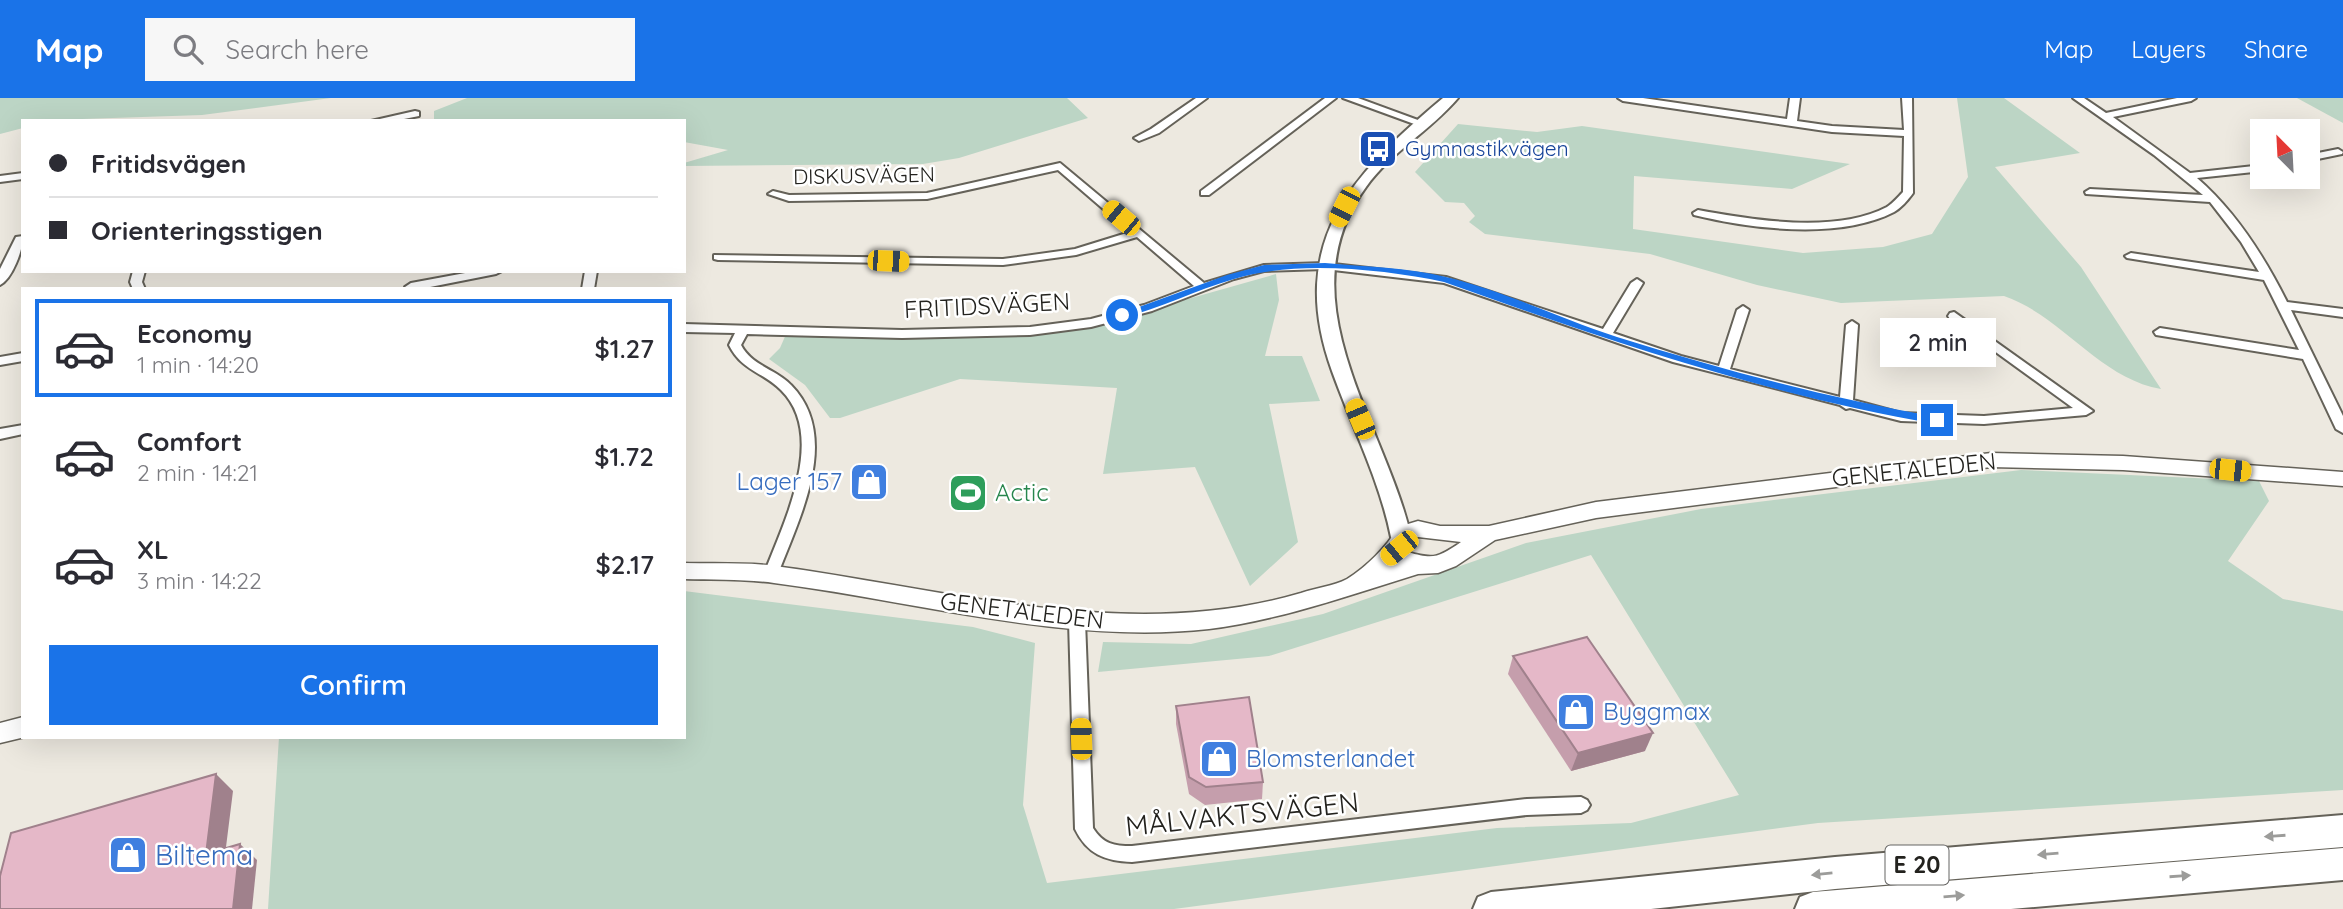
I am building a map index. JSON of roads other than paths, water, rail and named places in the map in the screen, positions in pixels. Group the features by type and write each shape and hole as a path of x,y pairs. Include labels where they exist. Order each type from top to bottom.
{"highway":[{"name":"E 20","path":"1491,909 1862,870 2343,831"},
{"name":"E 20","path":"1813,909 2343,864"}],"main road":[{"name":"GENETALEDEN","path":"1357,582 1412,530 1489,534 1596,510 1991,460 2055,458 2147,462 2343,479"},
{"path":"1433,532 1451,548 1448,559"},
{"name":"GENETALEDEN","path":"686,571 771,574 1077,621 1148,623 1208,620 1272,610 1416,566 1431,568 1489,534"},
{"path":"1400,542 1404,558 1416,566"},
{"path":"0,733 21,728"}],"street":[{"path":"1139,138 1155,131 1202,98"},
{"path":"1205,193 1331,98"},
{"path":"1348,98 1421,123"},
{"path":"1400,542 1395,502 1340,370 1329,325 1325,266 1336,222 1352,192 1421,123 1451,98"},
{"path":"1623,98 1681,102 1793,123 1909,133"},
{"path":"1793,123 1795,98"},
{"path":"1698,212 1789,224 1839,224 1874,217 1894,208 1908,193 1907,98"},
{"path":"2078,98 2188,176 2228,216 2267,277 2343,429"},
{"path":"2104,116 2191,98"},
{"path":"387,119 415,114"},
{"path":"2320,156 2337,152"},
{"name":"DISKUSVÄGEN","path":"774,194 789,198 927,196 1060,166 1202,287"},
{"path":"2188,176 2250,170"},
{"path":"0,179 21,176"},
{"path":"2090,192 2211,199"},
{"path":"718,257 1003,262 1076,252 1138,233"},
{"path":"0,281 20,239"},
{"path":"2131,256 2267,277"},
{"name":"FRITIDSVÄGEN","path":"686,328 902,334 1030,331 1091,323 1148,308 1202,287 1264,268 1325,266 1447,279 1605,336 1723,372 1901,417 1952,421 2086,411 1954,316"},
{"path":"411,287 455,275 476,273"},
{"path":"1605,336 1637,283"},
{"path":"2281,306 2343,313"},
{"path":"1723,372 1744,310"},
{"path":"1846,405 1852,325"},
{"path":"743,329 735,345 739,358 787,388 806,416 809,435 809,457 771,574"},
{"path":"2160,332 2304,355"},
{"path":"0,360 21,357"},
{"path":"0,434 21,429"},
{"path":"1395,502 1433,532"},
{"name":"MÅLVAKTSVÄGEN","path":"1077,621 1084,829 1089,839 1104,852 1132,854 1527,807 1581,805"}],"place":[{"name":"Gymnastikvägen","path":"1378,149"},
{"name":"Lager 157","path":"869,482"},
{"name":"Actic","path":"968,493"},
{"name":"Byggmax","path":"1576,712"},
{"name":"Blomsterlandet","path":"1219,759"},
{"name":"Biltema","path":"128,855"}]}
